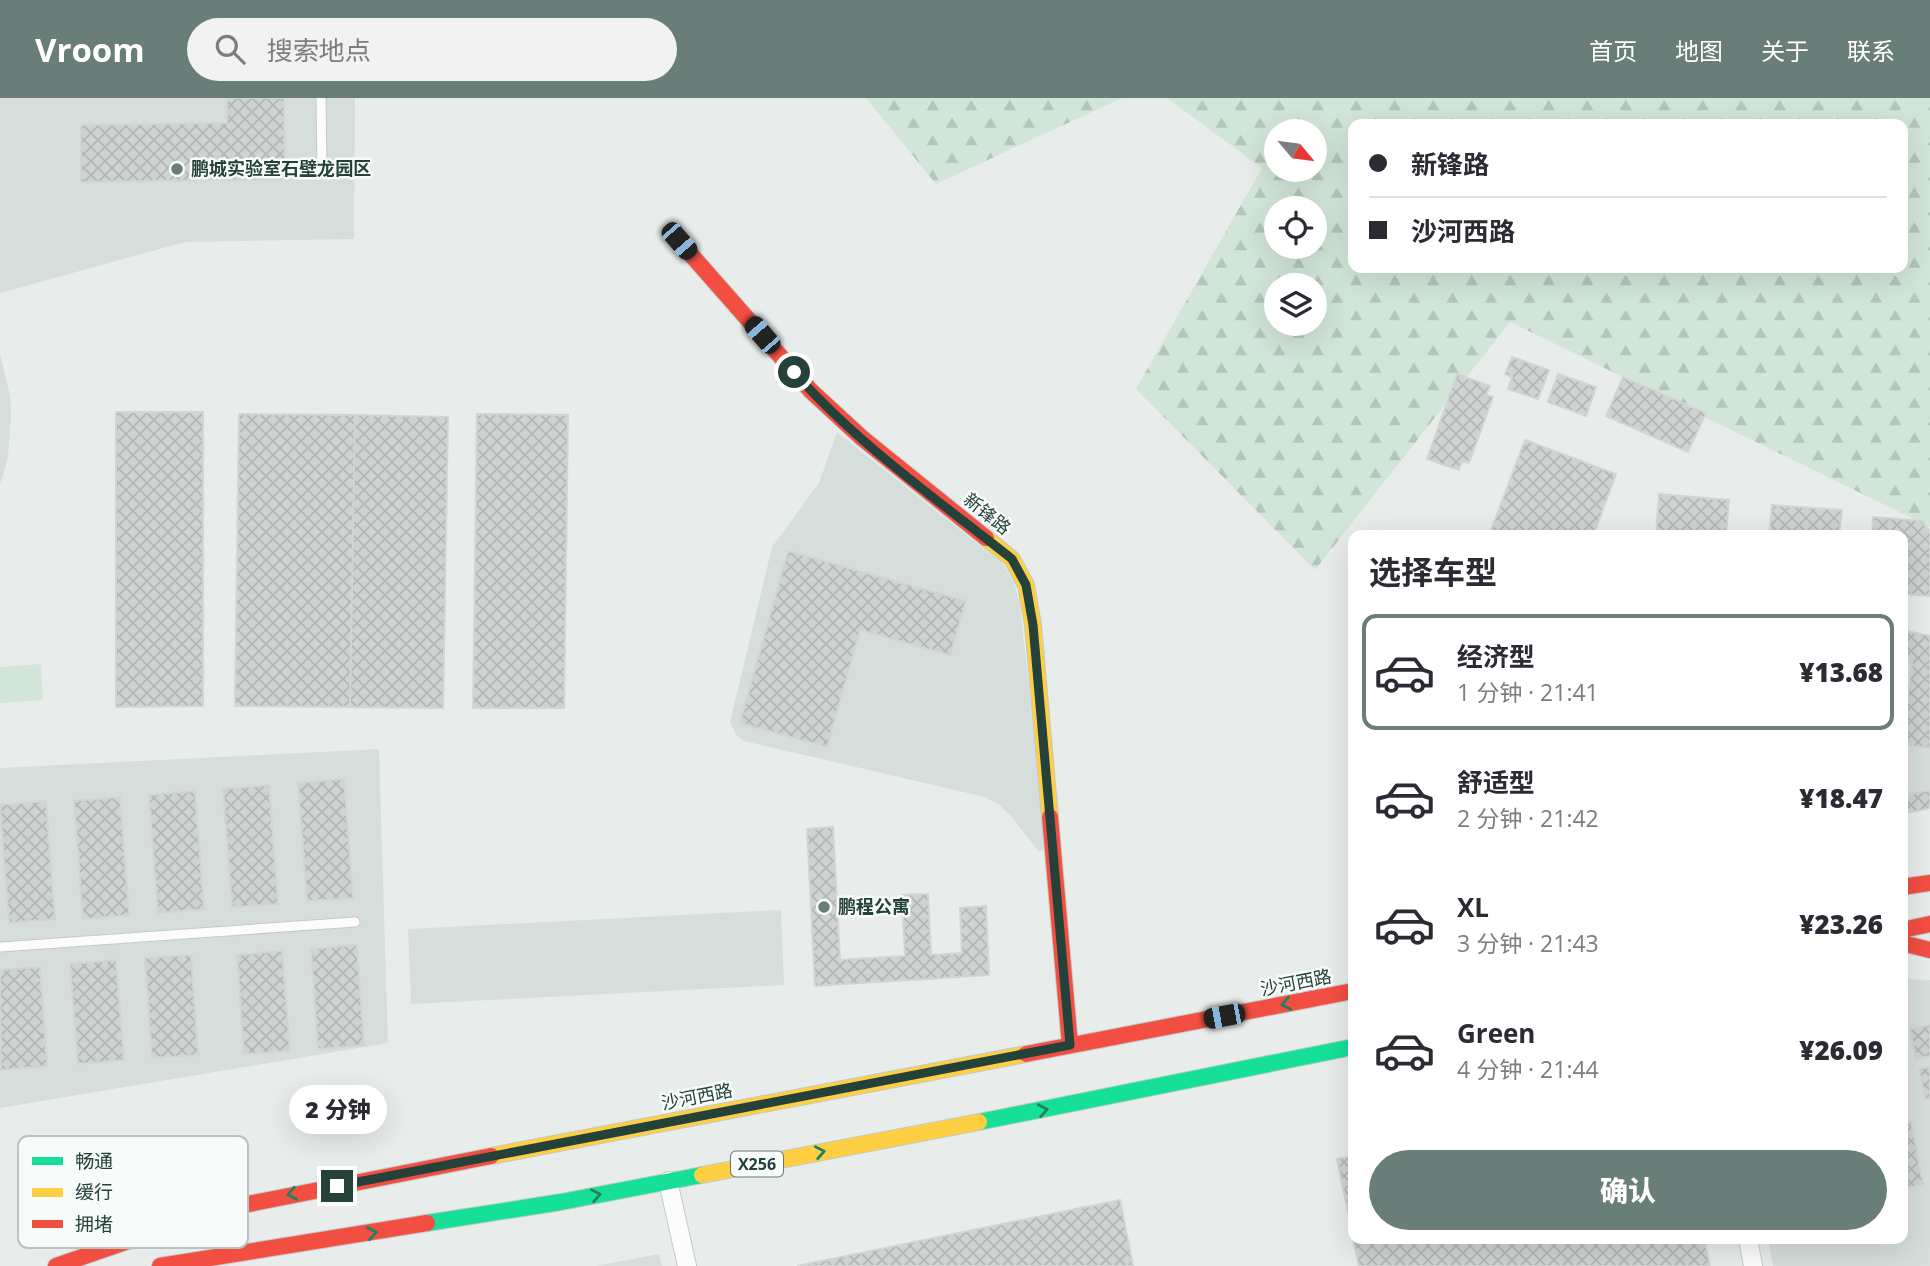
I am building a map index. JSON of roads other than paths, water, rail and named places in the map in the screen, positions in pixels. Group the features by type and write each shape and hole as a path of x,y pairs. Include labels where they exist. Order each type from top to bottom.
{"main road":[{"name":"新锋路","path":"679,241 811,391 862,438 1012,559 1026,585 1033,625 1070,1045"},
{"path":"1908,886 1930,883"},
{"path":"1908,929 1930,924"},
{"path":"1908,944 1930,950"},
{"name":"沙河西路","path":"248,1203 1348,992"},
{"name":"X256","path":"164,1265 561,1202 1348,1048"},
{"name":"沙河西路","path":"56,1266 108,1248"},
{"path":"164,1265 172,1248"}],"street":[{"path":"668,1181 687,1266"},
{"path":"1749,1244 1753,1266"}],"lane":[{"path":"321,98 322,172"},
{"path":"0,947 355,922"}],"place":[{"name":"鹏城实验室石壁龙园区","path":"177,169"},
{"name":"鹏程公寓","path":"824,907"}]}
